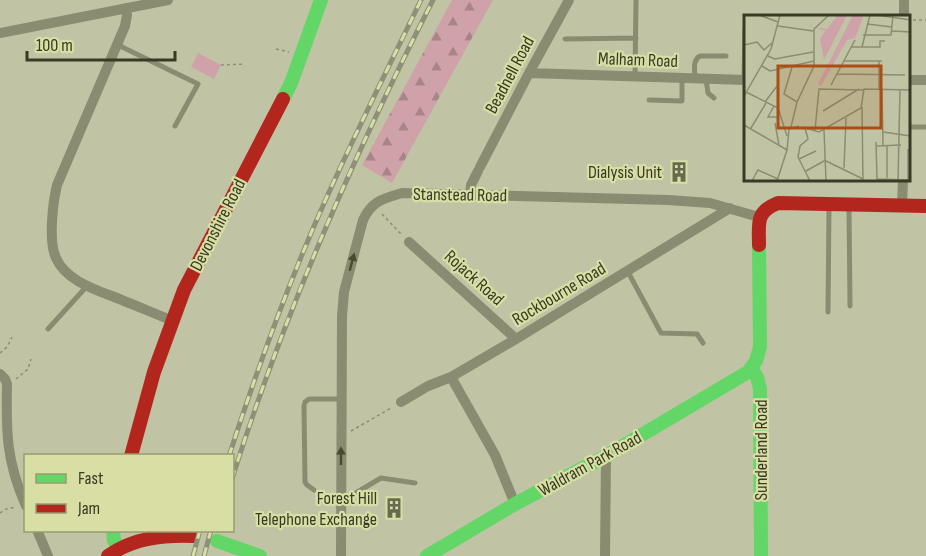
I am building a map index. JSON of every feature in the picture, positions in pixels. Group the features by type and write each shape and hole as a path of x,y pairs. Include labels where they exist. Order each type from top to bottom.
{"main road":[{"name":"Devonshire Road","path":"131,454 147,391 171,320 184,290 291,83 321,0"},
{"name":"Stanstead Road","path":"764,212 778,203 926,206"},
{"path":"752,369 759,357 764,212"},
{"name":"Waldram Park Road","path":"427,556 515,504 606,456 752,369"},
{"name":"Sunderland Road","path":"752,369 760,389 761,556"},
{"path":"113,532 113,552"},
{"path":"113,552 133,542 154,538 193,536"},
{"path":"218,541 244,553 260,556"}],"street":[{"path":"0,33 168,0"},
{"name":"Beadnell Road","path":"470,195 471,185 479,169 569,0"},
{"path":"126,8 125,26 118,45 61,172 54,198 53,252 61,266 87,286 171,320"},
{"name":"Malham Road","path":"529,73 744,80"},
{"path":"903,182 903,205"},
{"name":"Stanstead Road","path":"373,204 402,194 470,195 668,200 710,203 764,212"},
{"path":"341,556 344,292 363,220 373,204"},
{"name":"Rockbourne Road","path":"401,402 428,386 451,377 516,339 730,208"},
{"name":"Rojack Road","path":"409,242 516,339"},
{"path":"0,374 7,384 5,460 24,502"},
{"path":"451,377 495,454 515,504"},
{"path":"605,556 606,456"},
{"path":"37,532 48,556"}],"lane":[{"path":"635,76 636,0"},
{"path":"565,39 636,38"},
{"path":"118,45 198,84 175,126"},
{"path":"714,98 708,93 701,79 695,61 696,57 726,56"},
{"path":"649,100 682,101 682,78"},
{"path":"911,127 926,128"},
{"path":"828,203 828,312"},
{"path":"849,204 850,306"},
{"path":"628,272 662,333 697,334 703,343"},
{"path":"48,329 87,286"},
{"path":"314,490 305,482 305,402 309,399 341,399"},
{"path":"341,499 381,478 415,483"}],"path":[{"path":"221,65 245,63"},
{"path":"373,204 409,242"},
{"path":"0,353 12,338"},
{"path":"7,384 28,369 31,359"},
{"path":"348,433 401,402"},
{"path":"0,513 24,504"}],"green space":[{"path":"452,0 493,0 392,183 362,165"},
{"path":"198,53 221,65 214,79 191,67"}],"railway":[{"path":"230,454 267,346 309,238 349,148 421,0"},
{"path":"234,473 274,356 322,235 433,0"},
{"path":"193,556 199,532"},
{"path":"204,556 210,532"}],"traffic: fast":[{"path":"283,99 321,0"},
{"path":"427,556 515,504 606,456 748,372 756,361 760,347 759,245"},
{"path":"752,369 760,389 761,556"},
{"path":"113,532 118,548"},
{"path":"217,541 260,556"}],"traffic: jam":[{"path":"132,454 154,372 184,290 283,99"},
{"path":"759,245 759,225 762,215 765,210 778,203 926,206"},
{"path":"108,556 138,541 170,536 193,536"}],"place":[{"name":"Dialysis Unit","path":"679,172"},
{"name":"Forest Hill Telephone Exchange","path":"394,508"}]}
